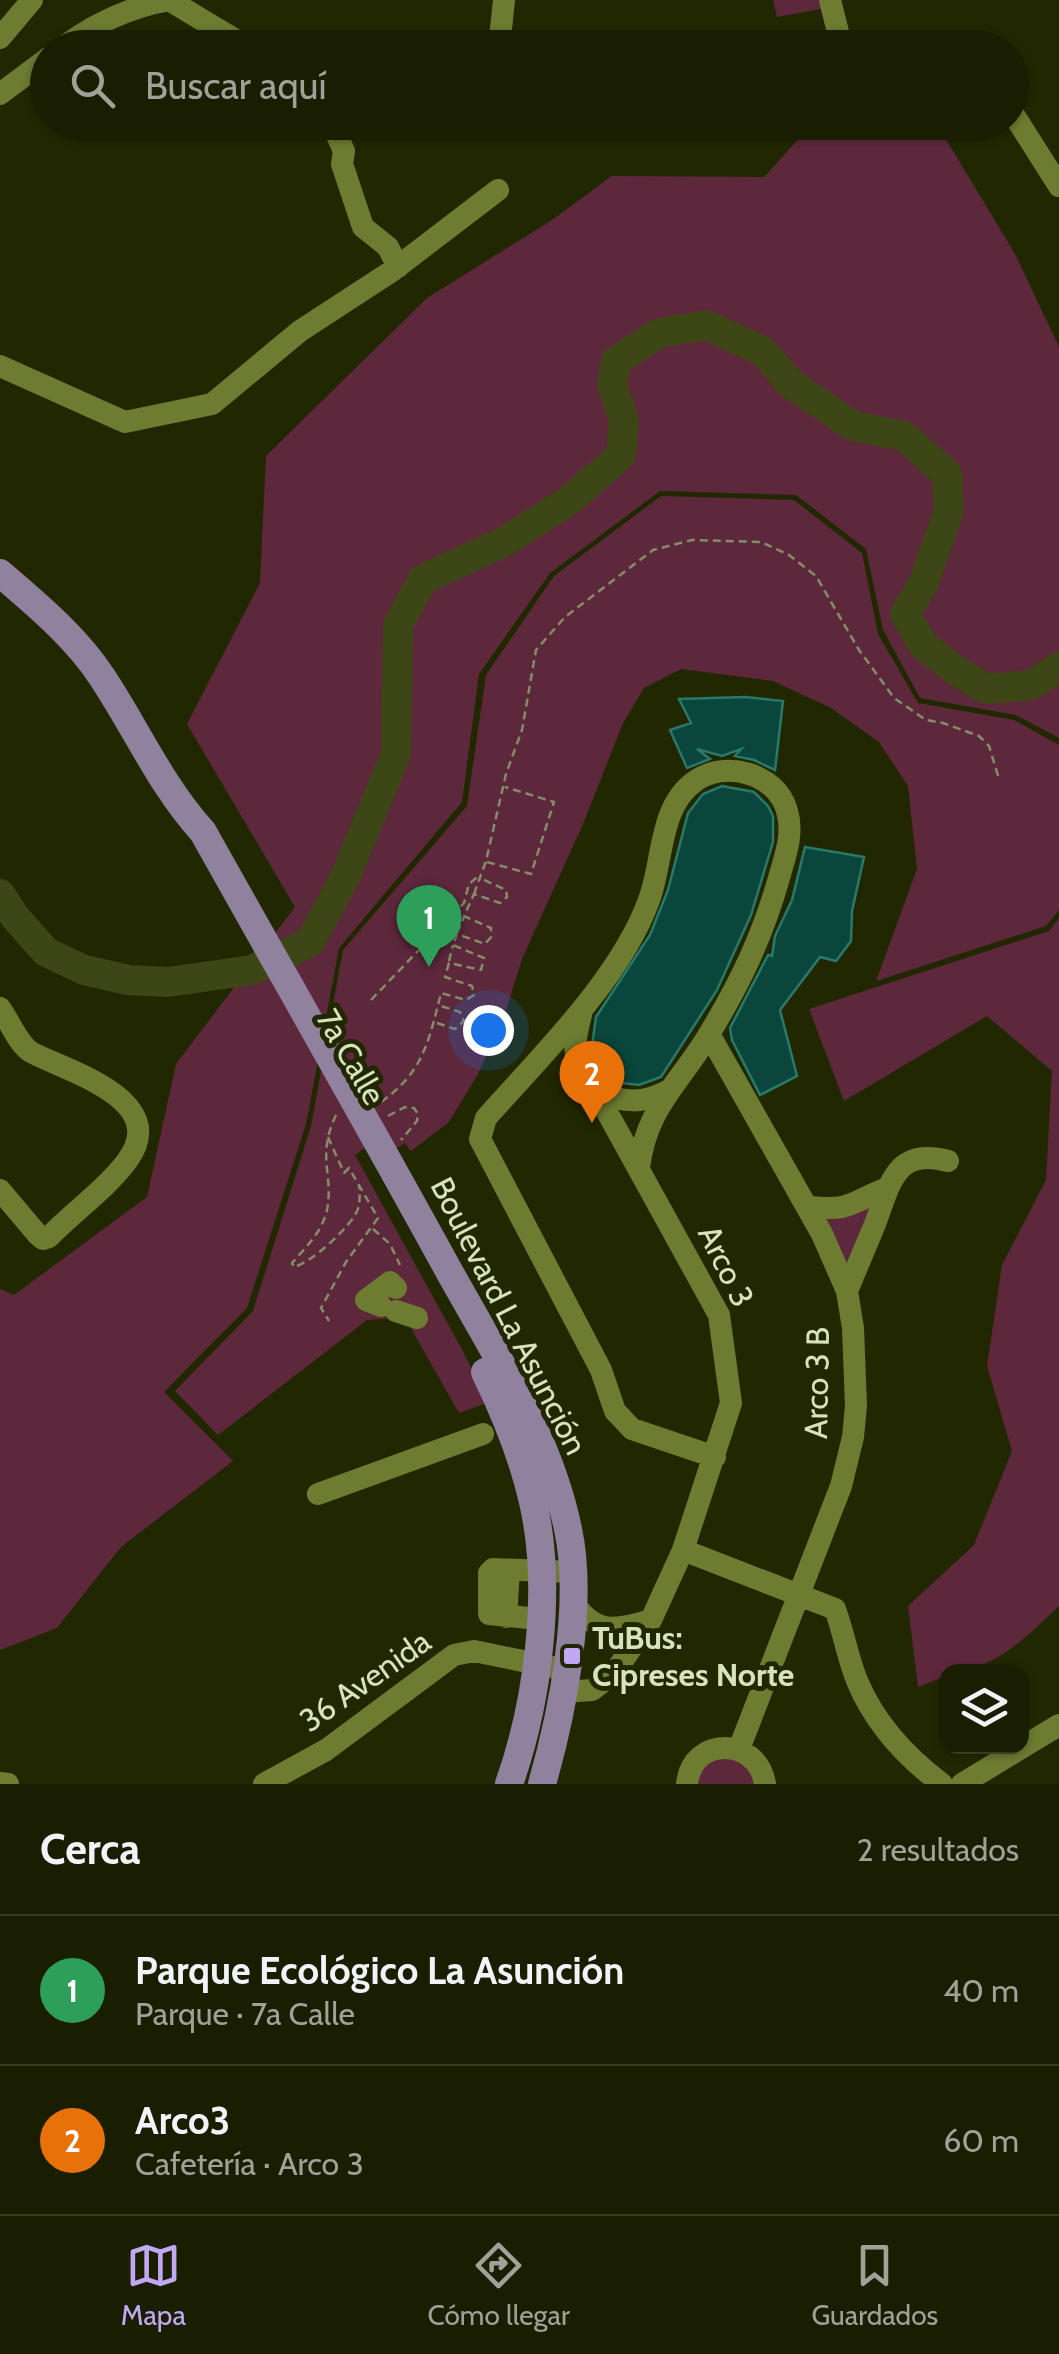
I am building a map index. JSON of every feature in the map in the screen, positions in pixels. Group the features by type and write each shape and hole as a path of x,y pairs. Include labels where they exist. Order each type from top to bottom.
{"main road":[{"name":"7a Calle","path":"0,573 53,619 100,673 182,809 465,1338"},
{"name":"Boulevard La Asunción","path":"380,1182 530,1419 558,1488 569,1532 572,1586 565,1681 547,1777"},
{"name":"Boulevard La Asunción","path":"465,1338 507,1419 533,1504 540,1570 539,1620 527,1721 509,1784"},
{"path":"533,1504 569,1532"}],"street":[{"path":"0,38 32,0"},
{"path":"86,30 149,4 170,0 219,30"},
{"path":"501,30 504,0"},
{"path":"830,0 838,30"},
{"path":"5,85 30,69"},
{"path":"1029,139 1059,186"},
{"path":"339,140 344,151 342,164 363,228 388,247 398,267"},
{"path":"0,366 125,422 212,404 300,331 398,267 498,190"},
{"path":"638,1168 646,1128 710,1034 756,951 790,841 789,816 774,790 745,772 726,769 693,782 682,794 666,830 650,900 619,955 582,1012 486,1118 480,1139 600,1370 615,1412 632,1429 716,1457"},
{"path":"0,1008 27,1050 78,1071 112,1091 136,1123 129,1158 43,1239 0,1190"},
{"path":"578,1065 573,1045 582,1012"},
{"name":"Arco 3 B","path":"710,1034 808,1207 846,1291 853,1328 853,1437 841,1486 739,1749"},
{"path":"536,1062 559,1058 578,1065"},
{"name":"Arco 3","path":"565,1681 592,1690 614,1673 652,1620 716,1457 731,1403 719,1315 578,1065"},
{"path":"596,1092 630,1102 652,1100 672,1089"},
{"path":"846,1291 885,1189 902,1166 930,1156 948,1161"},
{"path":"808,1207 836,1210 853,1206 885,1189"},
{"path":"318,1494 483,1434"},
{"path":"682,1550 835,1609 857,1682 878,1721 930,1781"},
{"path":"539,1620 489,1614 489,1572 540,1570 572,1586 582,1617 599,1626 628,1628 652,1620"},
{"name":"36 Avenida","path":"264,1784 326,1750 414,1682 445,1664 470,1662 486,1654 535,1661 565,1681"},
{"path":"962,1784 1059,1725"},
{"path":"687,1784 694,1764 714,1748 739,1749 760,1766 765,1784"},
{"path":"0,1783 8,1784"}],"path":[{"path":"392,1147 405,1137 418,1114 410,1106 386,1116 380,1108 414,1074 441,993 466,1000 474,995 472,986 445,977 457,934 486,861 503,786 522,730 536,650 565,617 653,550 692,540 761,542 789,556 816,576 894,698 926,720 979,736 989,746 999,779"},
{"path":"486,861 531,874 554,802 503,786"},
{"path":"371,1000 464,902 469,884 482,873"},
{"path":"474,894 500,903 506,897 506,890 480,879"},
{"path":"457,934 485,944 491,937 491,928 464,916"},
{"path":"449,963 474,971 482,970 484,964 484,958 454,945"},
{"path":"434,1022 456,1028 464,1021 460,1012 438,1005"},
{"path":"327,1135 344,1174 349,1168 380,1182 352,1220 308,1262 294,1267 292,1263 318,1230 328,1205 324,1156 327,1135"},
{"path":"329,1322 321,1308 346,1262 378,1218 380,1182"},
{"path":"372,1228 382,1234 399,1260 396,1301"}],"shaded area":[{"path":"773,0 823,0 826,8 777,17"},
{"path":"798,140 946,140 1015,254 1059,347 1059,738 1016,715 920,698 883,630 866,549 796,495 660,491 550,573 479,674 462,802 339,948 306,1124 247,1308 164,1392 233,1461 121,1547 57,1628 0,1650 0,1289 14,1295 147,1197 176,1064 295,907 187,724 260,583 266,456 427,298 552,220 612,176 764,177"},
{"path":"661,496 794,500 862,553 878,634 918,703 1014,720 1059,745 1059,910 1046,926 876,981 917,869 908,786 879,742 831,708 773,681 681,669 644,688 623,723 522,959 503,1020 478,1074 449,1122 411,1151 405,1143 391,1152 380,1137 355,1155 465,1355 487,1403 459,1413 408,1323 397,1318 367,1320 218,1435 175,1391 253,1311 311,1126 343,950 467,806 486,675 554,576"},
{"path":"1059,918 1059,1606 994,1659 983,1664 939,1664 939,1679 918,1687 908,1606 974,1545 1012,1451 987,1366 1002,1265 1046,1180 1052,1071 987,1016 844,1101 809,1009 1049,931"},
{"path":"873,1198 845,1273 818,1215"},
{"path":"738,1755 758,1784 694,1784 708,1757"}],"building":[{"path":"746,697 783,701 775,770 735,756 741,749 722,756 697,749 710,759 687,768 670,730 691,723 679,699"},
{"path":"722,786 754,792 773,816 773,842 751,915 717,990 661,1077 639,1085 614,1082 599,1069 591,1053 596,1017 650,935 668,890 688,813 703,794"},
{"path":"805,847 864,857 852,911 851,941 836,961 820,957 780,1010 797,1076 760,1095 732,1040 730,1028 768,955 772,956"}],"waterway":[{"path":"0,894 46,952 84,970 128,980 168,982 252,970 310,942 345,877 396,754 398,625 423,579 502,543 570,500 621,455 624,421 612,385 616,361 659,333 706,325 763,351 790,383 853,426 904,436 947,474 949,511 923,584 905,614 923,645 987,689 1031,685 1059,667"}],"place":[{"name":"Parque Ecológico La Asunción","path":"429,967"},
{"name":"Arco3","path":"592,1123"},
{"name":"TuBus: Cipreses Norte","path":"572,1656"}]}
